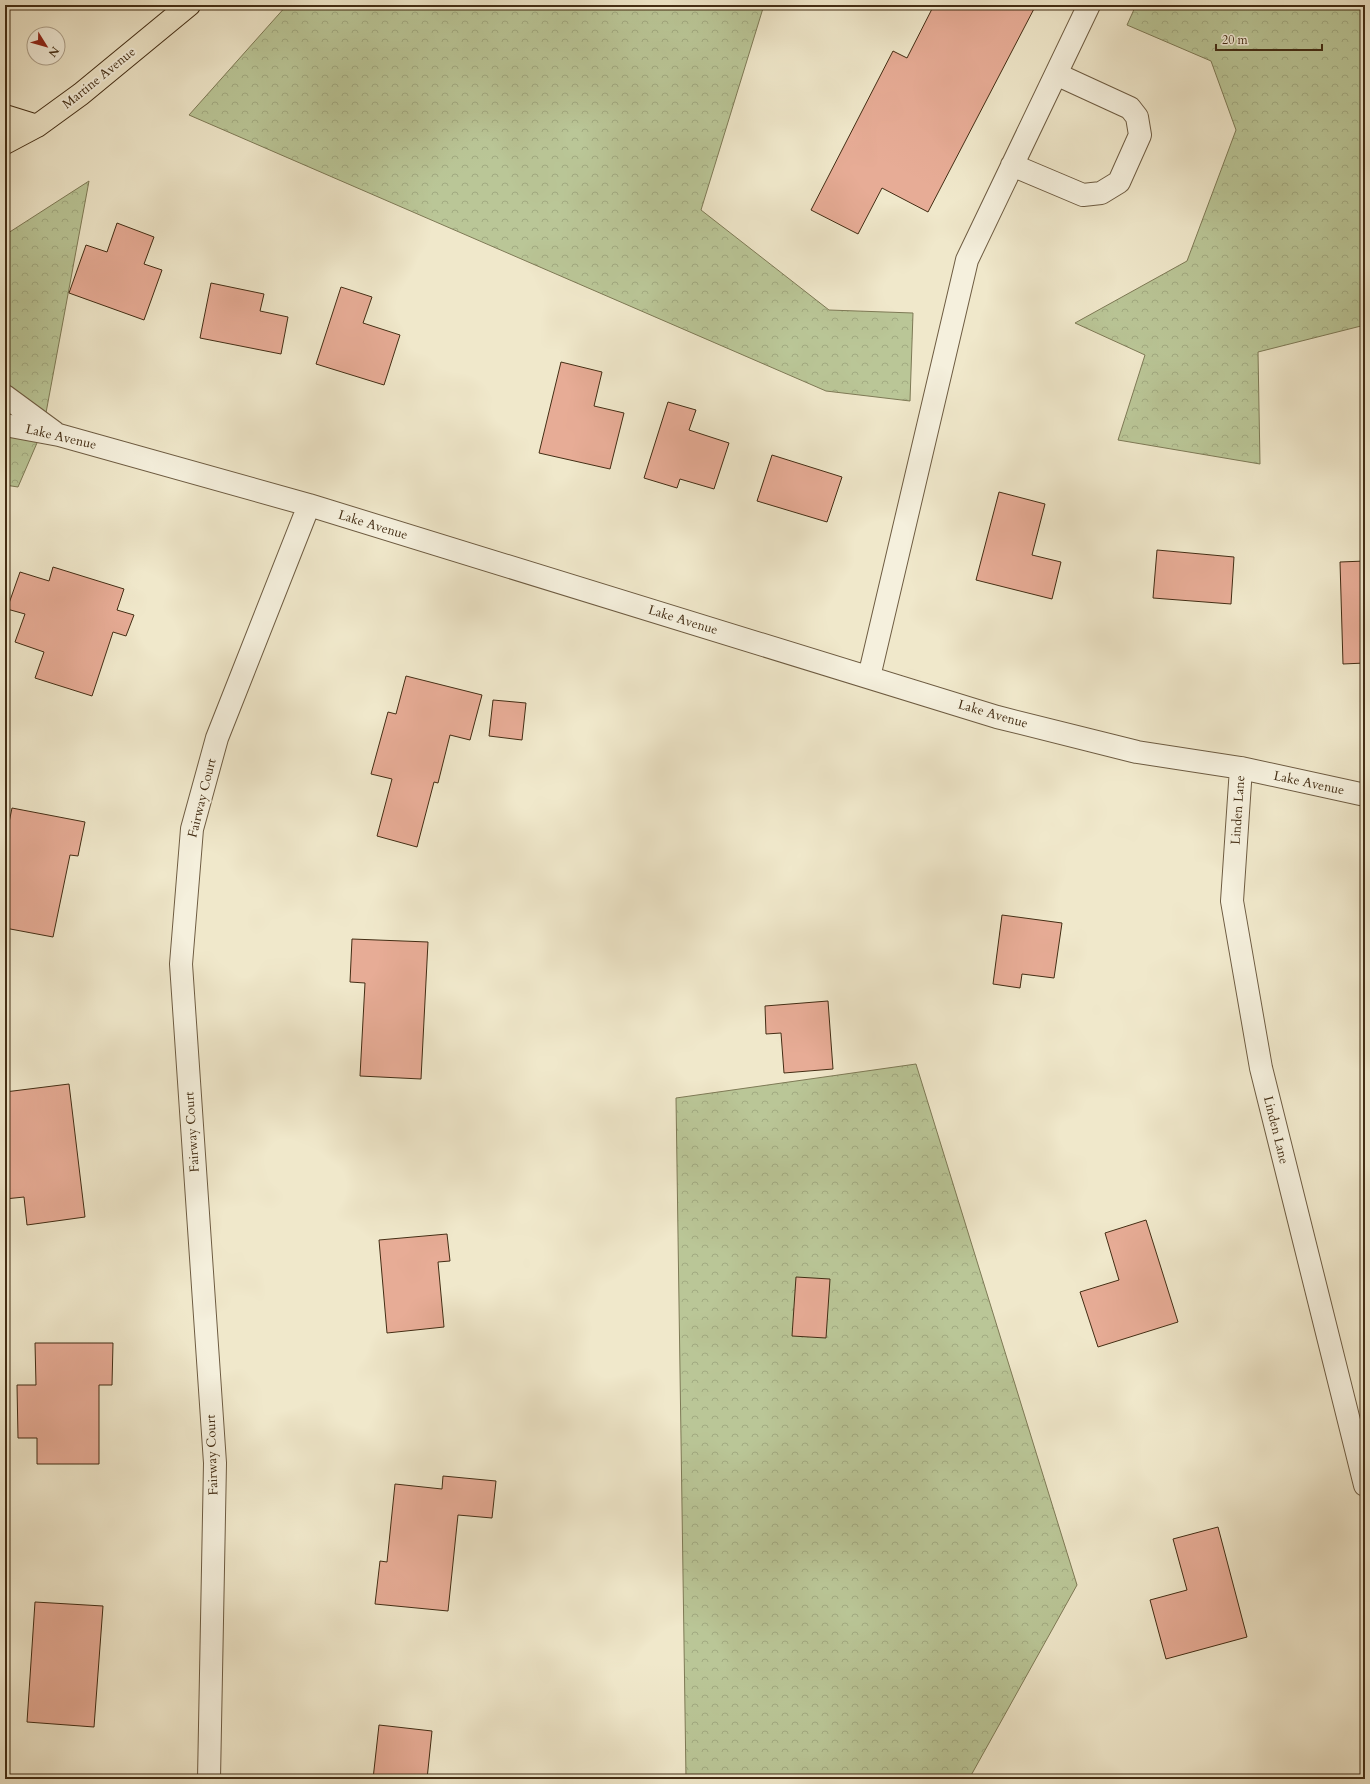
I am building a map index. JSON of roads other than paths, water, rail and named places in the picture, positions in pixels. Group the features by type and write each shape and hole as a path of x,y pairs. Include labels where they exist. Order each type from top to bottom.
{"main road":[{"name":"Martine Avenue","path":"5,144 37,126 81,94 189,5"},
{"path":"5,116 37,126"}],"street":[{"path":"869,677 967,260 1089,5"},
{"path":"1012,165 1083,195 1101,193 1119,182 1140,134 1137,117 1130,108 1056,74"},
{"path":"5,396 59,435"},
{"name":"Lake Avenue","path":"5,425 59,435 309,505 997,716 1137,752 1241,768 1365,795"},
{"name":"Fairway Court","path":"209,1779 214,1463 180,964 192,829 218,738 309,505"},
{"name":"Linden Lane","path":"1241,768 1232,901 1233,908 1261,1068 1365,1485"}]}
